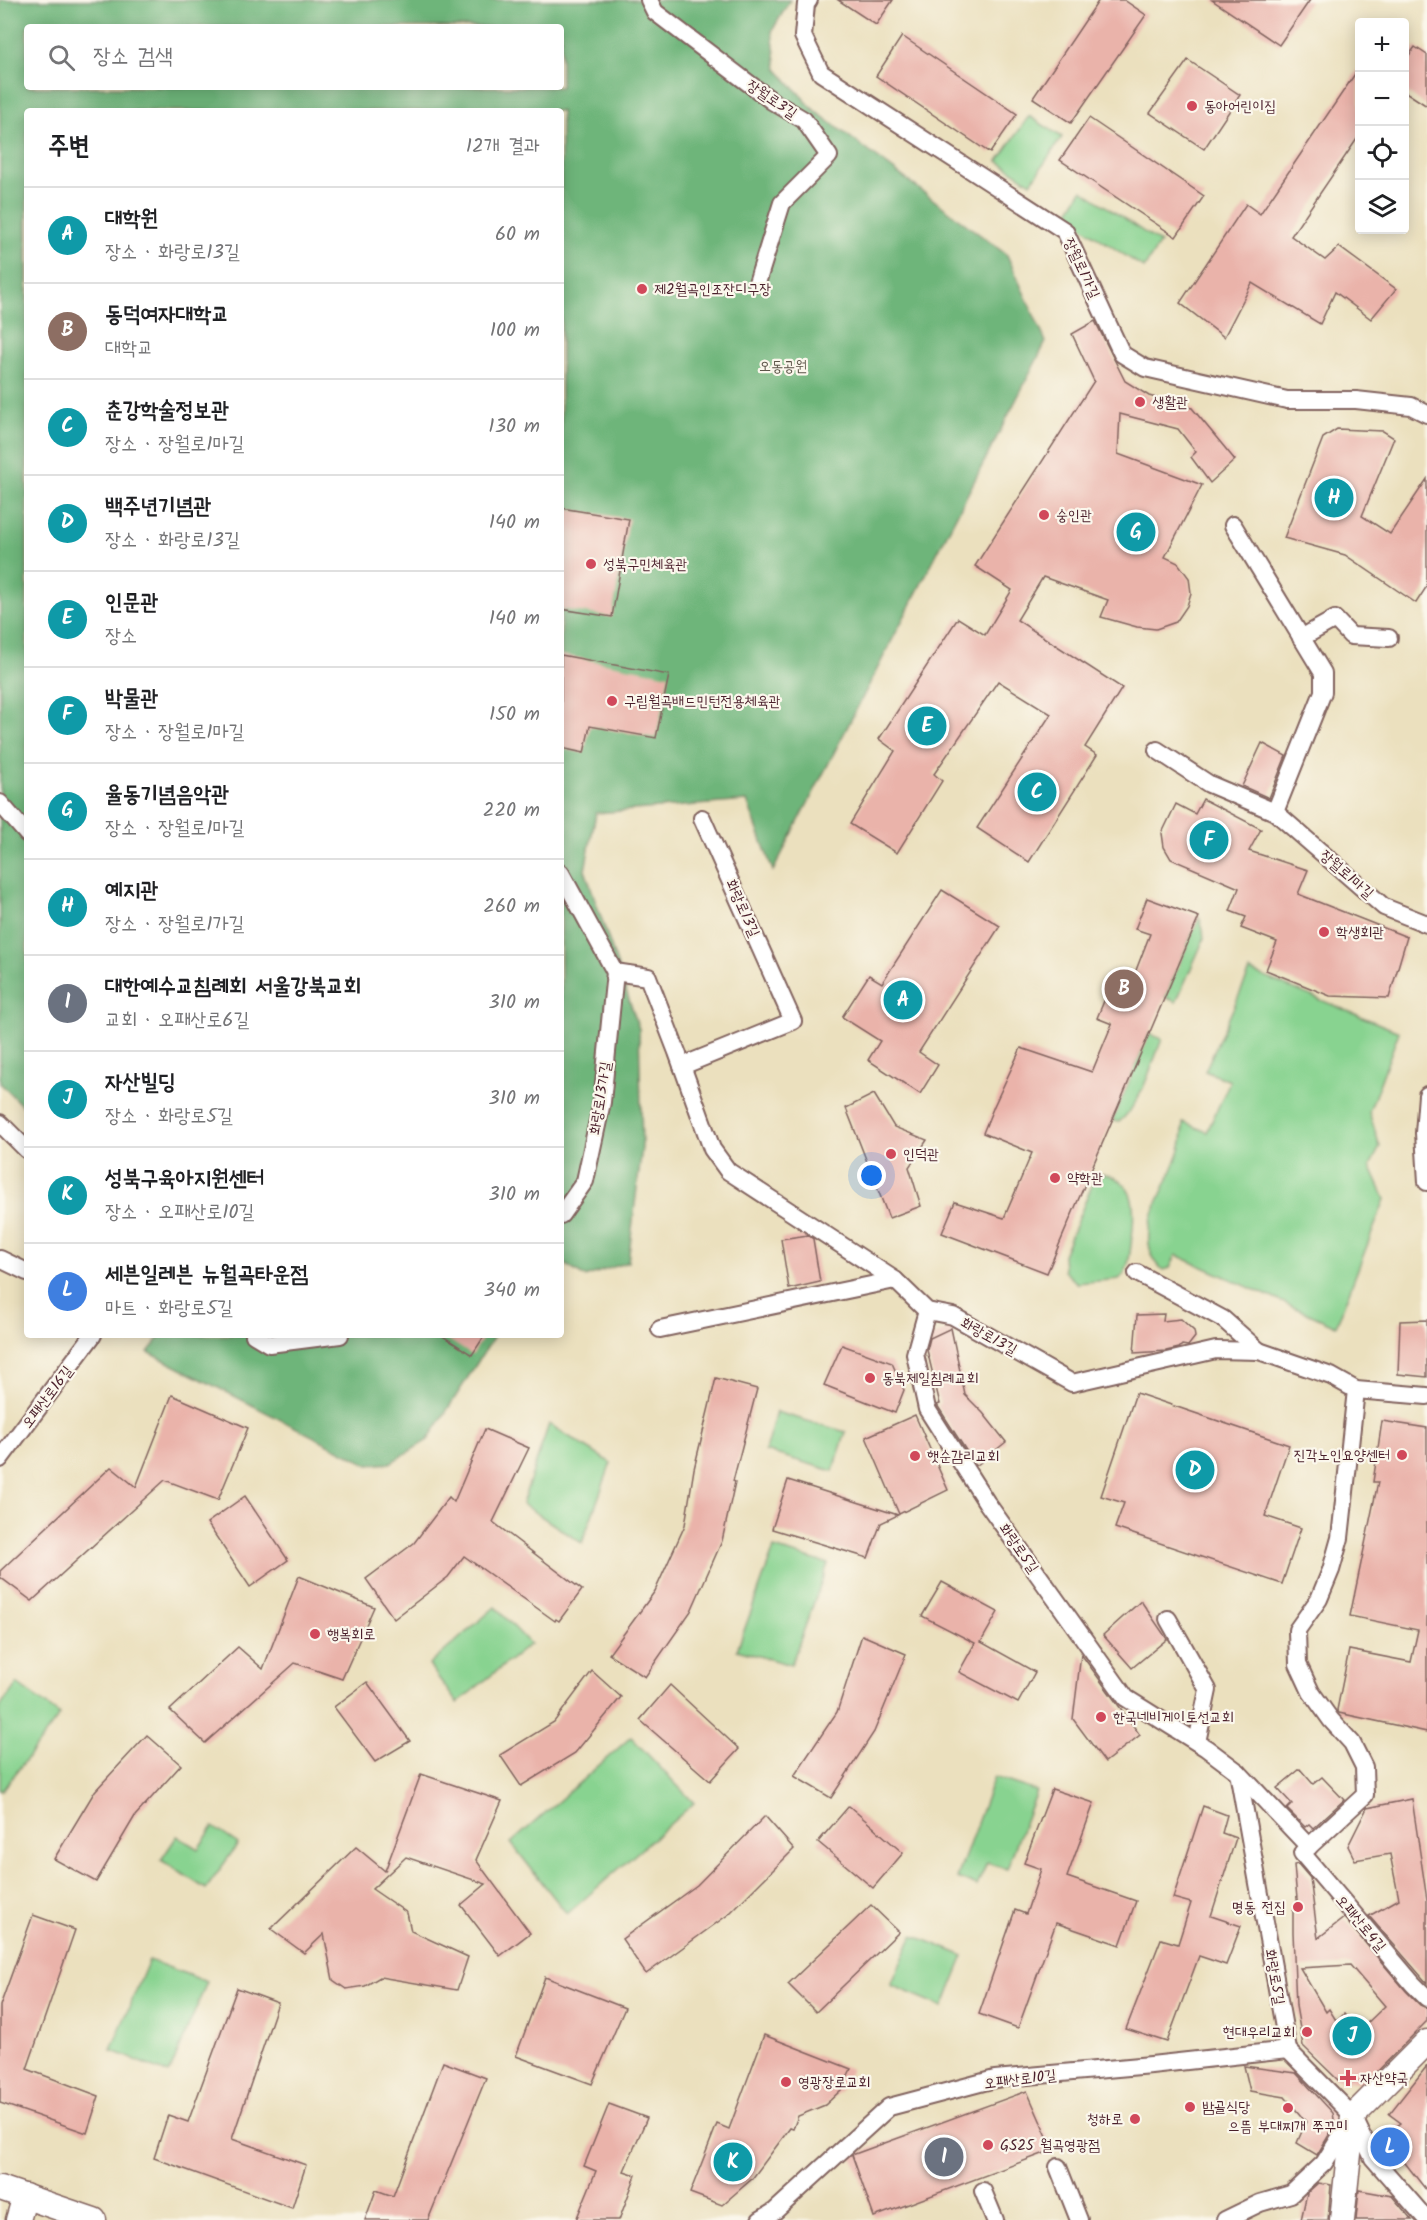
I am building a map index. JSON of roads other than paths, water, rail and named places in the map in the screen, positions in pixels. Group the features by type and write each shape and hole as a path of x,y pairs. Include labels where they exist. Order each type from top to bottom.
{"street":[{"name":"장월로3길","path":"649,0 655,12 772,101 804,120 829,156 782,203 757,283"},
{"name":"장월로1가길","path":"809,0 806,4 803,36 820,73 1065,231 1122,354 1145,368 1287,400 1356,399 1411,406 1427,414"},
{"path":"1233,525 1323,673 1323,692 1275,812"},
{"path":"1301,638 1335,619 1352,636 1389,638"},
{"name":"장월로1마길","path":"1158,750 1209,784 1275,812 1384,907 1427,924"},
{"path":"0,803 24,831"},
{"name":"화랑로13길","path":"682,1066 793,1021 702,818"},
{"path":"564,878 615,972 648,977 712,1149 728,1171 895,1280 927,1311"},
{"name":"화랑로13가길","path":"564,1211 585,1181 602,1102 615,972"},
{"path":"1427,1095 1424,1133 1427,1182"},
{"path":"0,1123 24,1147"},
{"path":"0,1258 24,1270"},
{"path":"1137,1274 1223,1318 1259,1351"},
{"path":"660,1329 895,1280"},
{"name":"화랑로13길","path":"927,1311 952,1316 1072,1383 1216,1350 1259,1351 1331,1376 1356,1390 1427,1396"},
{"name":"화랑로5길","path":"927,1311 915,1354 927,1409 987,1503 1126,1698 1197,1742 1238,1772 1288,2050"},
{"path":"1216,1350 1223,1318"},
{"name":"오패산로16길","path":"0,1459 91,1338"},
{"path":"259,1338 269,1344 316,1338"},
{"path":"1238,1772 1310,1846 1365,1795 1364,1767 1352,1743 1331,1720 1311,1692 1298,1664 1297,1630 1319,1599 1331,1570 1340,1538 1356,1390"},
{"path":"1168,1619 1208,1690 1197,1742"},
{"name":"오패산로4길","path":"1310,1846 1302,1854 1427,1998"},
{"path":"1226,2220 1260,2203 1292,2194 1324,2163 1353,2116 1427,2042"},
{"path":"1288,2050 1353,2116 1373,2158 1427,2220"},
{"name":"오패산로10길","path":"760,2220 775,2211 889,2107 995,2079 1288,2050"},
{"path":"1342,2220 1353,2116"},
{"path":"1058,2167 1080,2220"},
{"path":"0,2187 94,2220"},
{"path":"983,2192 995,2220"},
{"path":"18,2220 25,2196"}],"place":[{"name":"동아어린이집","path":"1192,106"},
{"name":"제2월곡인조잔디구장","path":"642,289"},
{"name":"생활관","path":"1140,402"},
{"name":"예지관","path":"1334,498"},
{"name":"숭인관","path":"1044,515"},
{"name":"율동기념음악관","path":"1136,532"},
{"name":"성북구민체육관","path":"591,564"},
{"name":"구립월곡배드민턴전용체육관","path":"612,701"},
{"name":"인문관","path":"927,726"},
{"name":"춘강학술정보관","path":"1037,792"},
{"name":"박물관","path":"1209,840"},
{"name":"학생회관","path":"1324,932"},
{"name":"동덕여자대학교","path":"1124,989"},
{"name":"대학원","path":"903,1000"},
{"name":"인덕관","path":"891,1154"},
{"name":"약학관","path":"1055,1178"},
{"name":"동북제일침례교회","path":"870,1378"},
{"name":"진각노인요양센터","path":"1402,1455"},
{"name":"햇순감리교회","path":"915,1456"},
{"name":"백주년기념관","path":"1195,1470"},
{"name":"행복회로","path":"315,1634"},
{"name":"한국네비게이토선교회","path":"1101,1717"},
{"name":"명동 전집","path":"1298,1907"},
{"name":"현대우리교회","path":"1307,2032"},
{"name":"자산빌딩","path":"1352,2036"},
{"name":"자산약국","path":"1348,2078"},
{"name":"영광장로교회","path":"786,2082"},
{"name":"밤골식당","path":"1190,2107"},
{"name":"으뜸 부대찌개 쭈꾸미","path":"1288,2108"},
{"name":"청하로","path":"1135,2119"},
{"name":"GS25 월곡영광점","path":"988,2145"},
{"name":"세븐일레븐 뉴월곡타운점","path":"1390,2147"},
{"name":"대한예수교침례회 서울강북교회","path":"944,2157"},
{"name":"성북구육아지원센터","path":"733,2162"}],"park label":[{"name":"오동공원","path":"783,366"}]}
